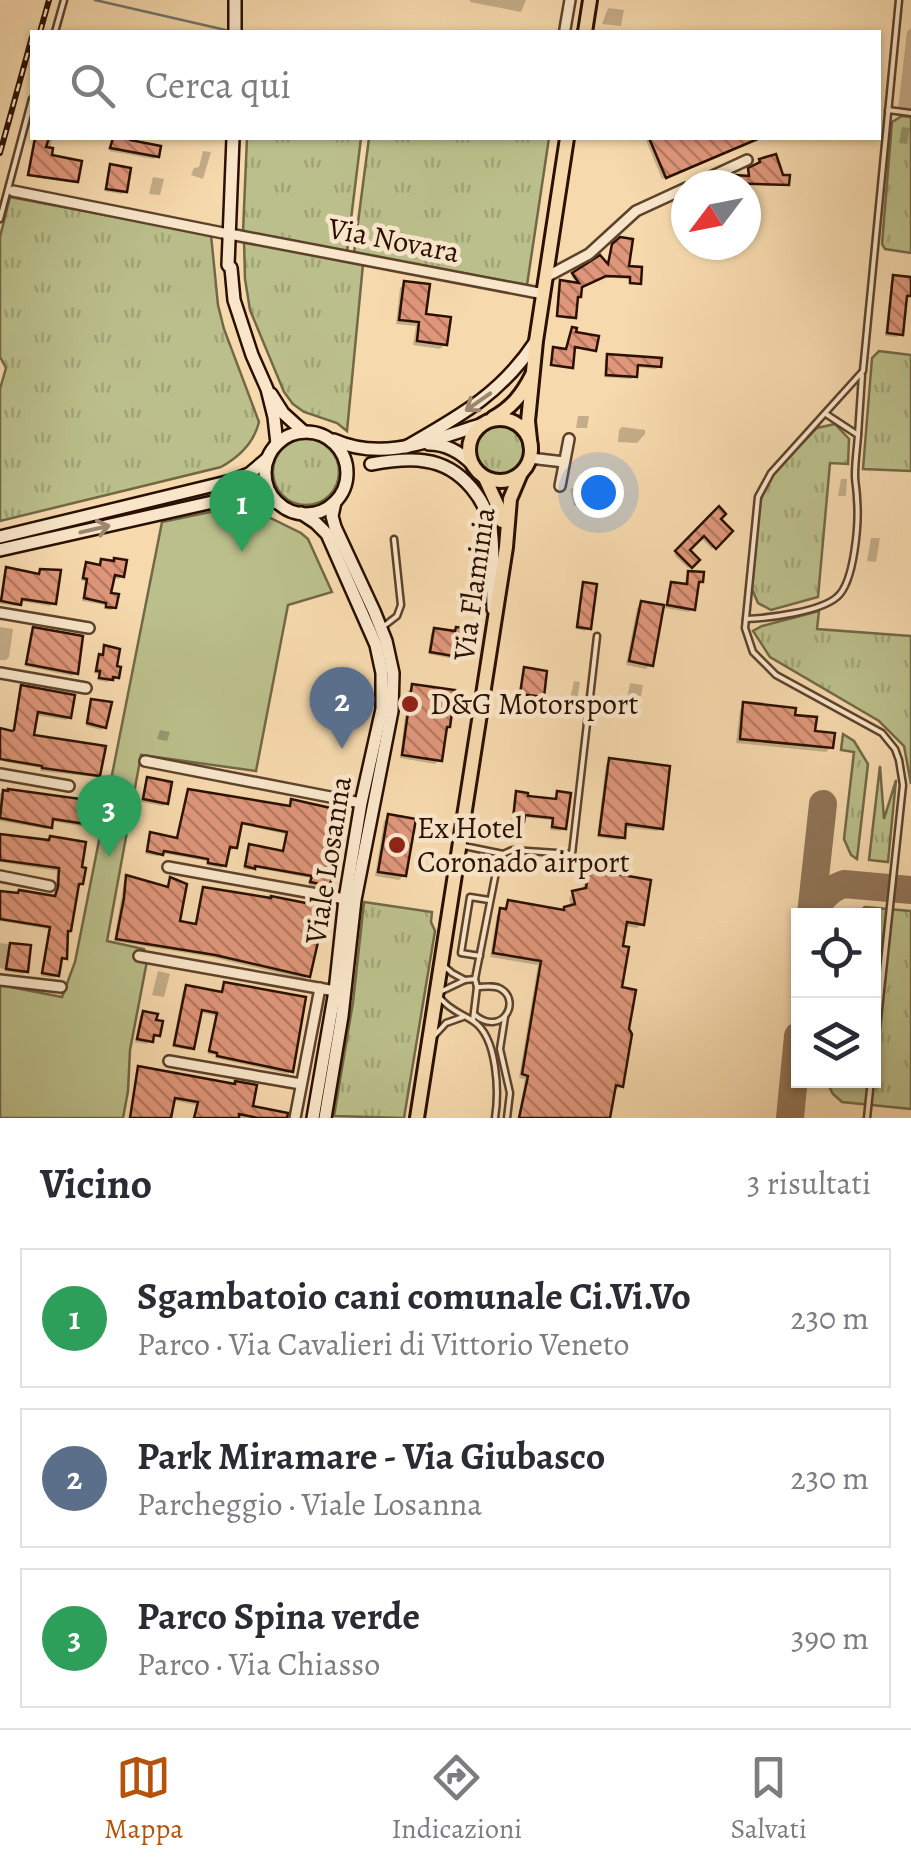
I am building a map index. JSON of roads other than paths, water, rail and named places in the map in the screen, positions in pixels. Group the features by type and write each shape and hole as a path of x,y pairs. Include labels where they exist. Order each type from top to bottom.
{"main road":[{"path":"235,0 235,30"},
{"path":"586,28 590,0"},
{"path":"233,140 228,266 240,323 267,389 276,444"},
{"path":"485,478 506,481 521,473 530,454 528,421 536,341 567,140"},
{"path":"0,550 248,494 301,513 323,510 335,502 346,481 485,399 521,364 536,341"},
{"path":"472,464 468,453 470,440 483,424 508,410 522,395 533,373"},
{"path":"267,389 304,432"},
{"path":"406,447 504,419 516,423 528,437 530,454"},
{"path":"278,503 266,482 266,466 276,444 289,435 304,432 350,447 444,446 464,456 485,478 501,513 506,547"},
{"path":"327,437 345,459 346,481"},
{"path":"0,537 231,482 249,474 268,458"},
{"path":"371,464 428,461 458,474 474,490 486,510 492,536 494,626"},
{"name":"Via Flaminia","path":"417,1118 506,547 510,498 521,473"},
{"name":"Viale Losanna","path":"325,1118 342,1016 354,900 392,711 393,673 381,630 335,526 335,502"},
{"name":"Viale Losanna","path":"301,513 326,534 376,645 382,673 382,709 361,803 313,1118"}],"street":[{"path":"565,29 570,0"},
{"path":"582,0 586,28"},
{"path":"726,170 747,160"},
{"name":"Via Novara","path":"13,191 544,294"},
{"path":"546,277 589,254 636,211 671,195"},
{"path":"560,486 569,439"},
{"path":"530,454 564,462"},
{"path":"0,613 89,628"},
{"path":"0,673 86,688"},
{"path":"145,761 361,803"},
{"path":"0,774 68,786"},
{"path":"168,867 345,899"},
{"path":"0,876 50,886"},
{"path":"138,956 335,991"},
{"path":"0,980 61,988"},
{"name":"Viale Losanna","path":"295,1118 320,988"},
{"path":"169,1062 302,1084"}],"lane":[{"path":"746,619 774,617 826,604 842,593 852,564 863,371 900,0"},
{"path":"56,30 64,1"},
{"path":"0,219 30,106"},
{"path":"888,110 911,114"},
{"path":"863,371 771,473 758,497 745,628 753,652 776,675 874,727 888,740 899,760 903,785 880,998"},
{"path":"826,414 858,436"},
{"path":"381,630 397,616 400,606 394,539"},
{"path":"460,846 503,854 512,850 572,854 597,636"},
{"path":"473,1020 478,987 475,978 494,876 503,854"},
{"path":"480,956 462,953 470,897 490,900"},
{"path":"441,962 465,980"},
{"path":"475,978 436,994 450,1010 480,1026 492,1051 499,1089 495,1118"},
{"path":"478,987 497,987 506,994 510,1006 500,1049 510,1094 507,1118"},
{"path":"473,1013 489,1023 505,1017"},
{"path":"429,1040 446,1023 462,1017"},
{"path":"867,1118 870,1088"}],"waterway":[{"path":"95,0 226,30"}],"railway":[{"path":"41,30 49,0"},
{"path":"0,153 30,44"}],"place":[{"name":"Sgambatoio cani comunale Ci.Vi.Vo","path":"242,552"},
{"name":"D&G Motorsport","path":"410,704"},
{"name":"Park Miramare - Via Giubasco","path":"342,749"},
{"name":"Ex Hotel Coronado airport","path":"397,845"},
{"name":"Parco Spina verde","path":"109,857"}]}
